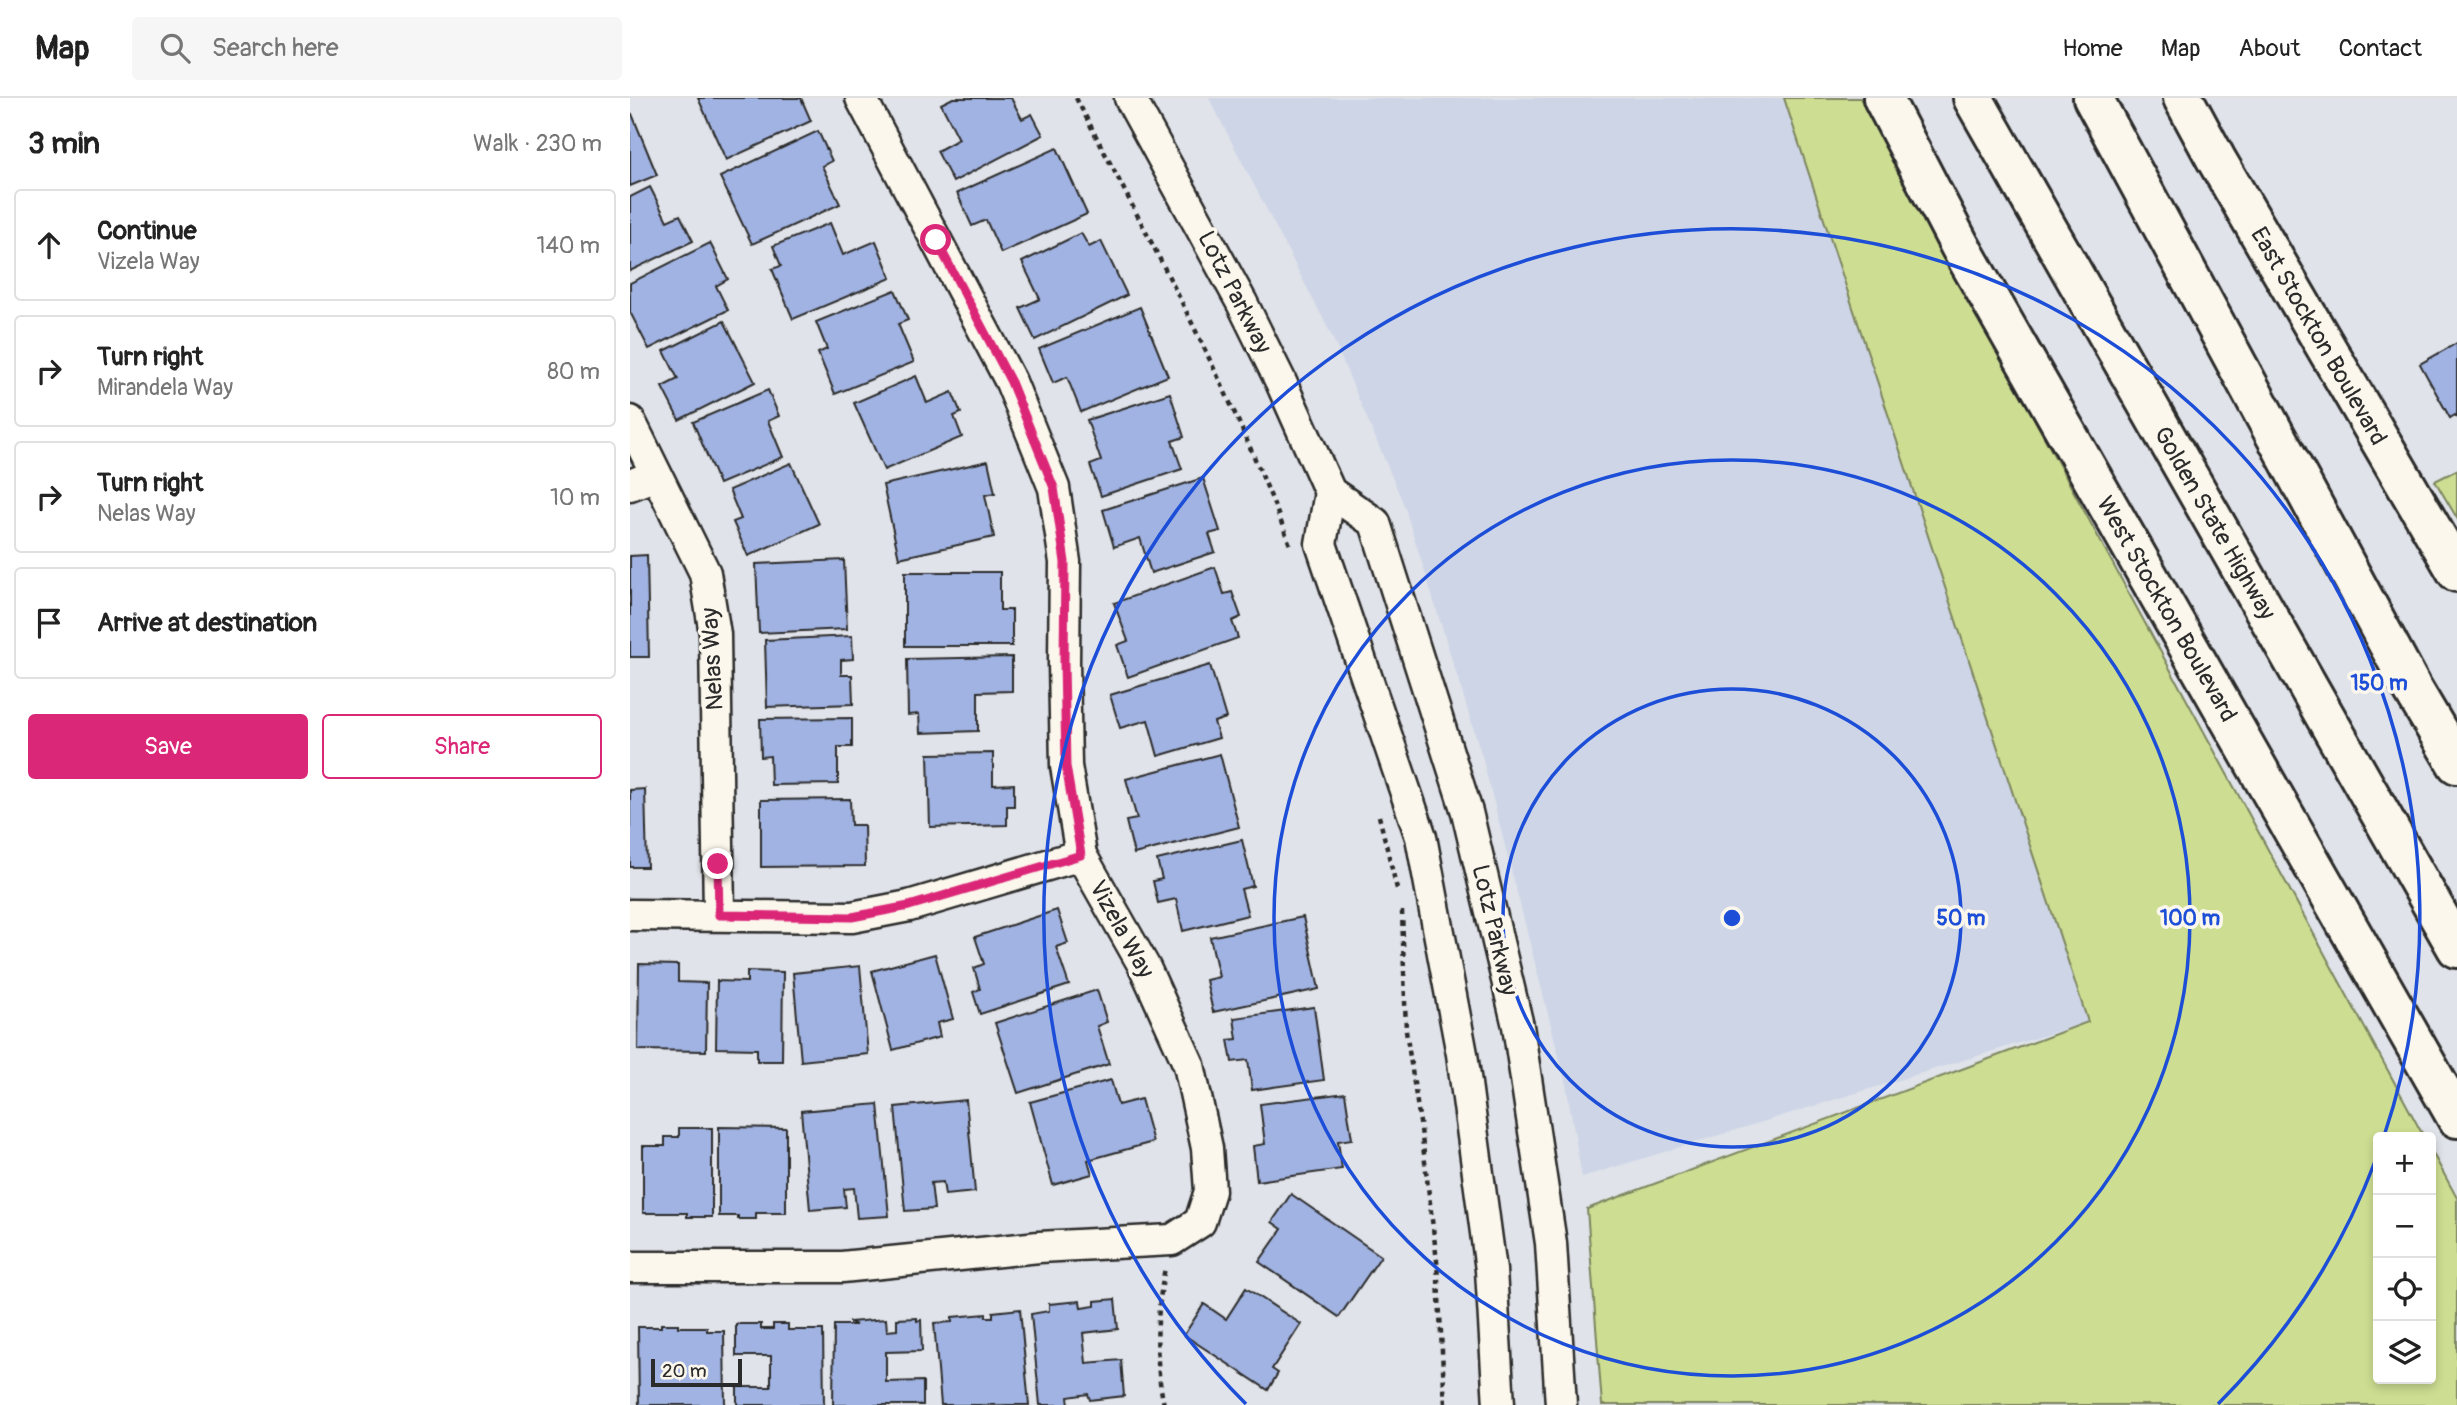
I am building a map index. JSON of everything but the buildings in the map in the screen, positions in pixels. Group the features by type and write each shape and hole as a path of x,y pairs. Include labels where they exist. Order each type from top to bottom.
{"main road":[{"name":"West Stockton Boulevard","path":"1883,98 1960,246 2457,1118"},
{"name":"Golden State Highway","path":"1973,98 2457,948"},
{"path":"2093,98 2412,688 2457,764"},
{"name":"East Stockton Boulevard","path":"2183,98 2457,572"}],"street":[{"name":"Vizela Way","path":"630,1267 842,1267 1039,1247 1171,1240 1200,1222 1210,1191 1207,1148 1189,1065 1146,968 1081,855 1066,766 1065,562 1054,488 1011,382 862,98"},
{"name":"Lotz Parkway","path":"1130,98 1248,314 1330,492 1375,523 1467,812 1518,1026 1551,1243 1561,1405"},
{"name":"Nelas Way","path":"630,421 643,480 705,573 715,634 719,915"},
{"path":"1330,492 1321,544 1421,837 1462,1054 1491,1270 1499,1405"},
{"path":"630,915 852,917 909,906 1081,855"}],"path":[{"path":"1076,98 1202,341 1236,413 1294,555"},
{"path":"1378,813 1398,894"},
{"path":"1401,903 1406,1031 1435,1248 1446,1405"},
{"path":"1164,1405 1156,1338 1157,1315 1171,1240"}],"shaded area":[{"path":"1209,98 1784,98 2088,1022 1582,1177 1566,1084 1482,756 1404,505 1331,334"}],"green space":[{"path":"1784,98 1860,98 2421,1132 2373,1132 2373,1384 2436,1384 2436,1159 2457,1198 2457,1405 1602,1405 1587,1209 2088,1022"},
{"path":"2457,470 2457,518 2435,481"}],"route":[{"path":"718,864 719,915 852,917 909,906 1081,855 1066,766 1065,562 1054,488 1011,382 936,240"}]}
